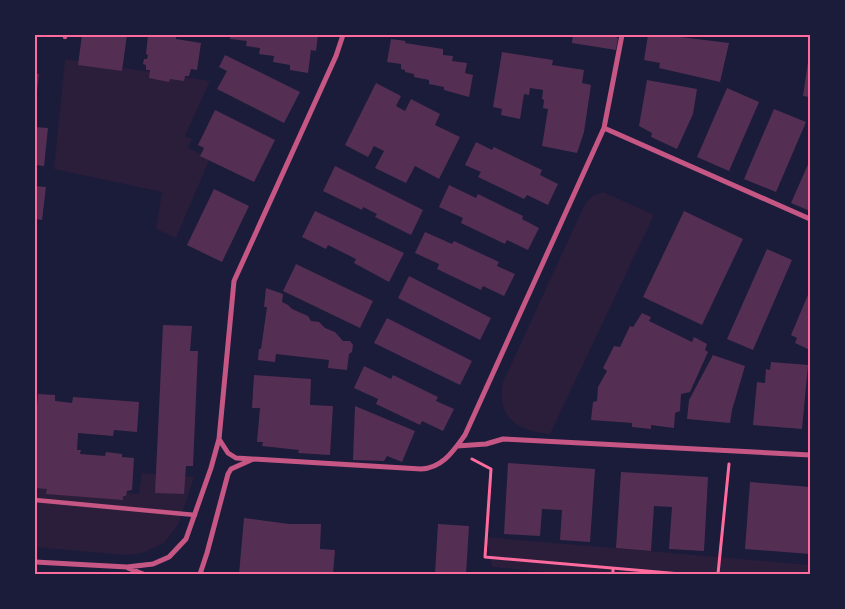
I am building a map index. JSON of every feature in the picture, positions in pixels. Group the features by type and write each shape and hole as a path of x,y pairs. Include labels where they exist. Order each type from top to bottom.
{"street":[{"path":"35,562 127,567 153,564 169,557 186,539 219,439 234,281 336,56 343,35"},
{"path":"219,439 228,453 236,458 432,469 441,463 465,435 604,128 622,35"},
{"path":"604,128 810,219"},
{"path":"456,447 486,444 503,439 810,455"},
{"path":"200,574 228,474 237,466 253,459"},
{"path":"35,500 195,515"},
{"path":"127,567 143,574"}],"path":[{"path":"456,447 491,469 485,557 681,574"},
{"path":"718,574 730,451"},
{"path":"613,568 613,574"}],"shaded area":[{"path":"65,59 210,81 185,136 192,139 188,148 210,158 176,238 156,229 162,192 54,169"},
{"path":"603,192 654,215 550,434 528,430 519,426 506,413 501,394 503,382 584,206 592,196"},
{"path":"142,473 194,477 178,525 164,543 142,553 125,555 35,547 35,484 139,494"},
{"path":"486,537 810,565 810,574 568,574 492,567"}],"building":[{"path":"82,35 127,35 122,71 78,65"},
{"path":"148,35 176,35 176,39 201,43 197,70 191,69 189,76 185,76 184,81 170,79 169,82 149,78 150,70 146,70 146,65 143,64 144,59 147,59 148,55 146,54"},
{"path":"231,35 318,35 316,51 311,50 308,73 290,70 290,65 273,62 274,56 259,54 260,48 246,46 247,41 230,39"},
{"path":"573,35 611,35 618,38 616,50 572,43"},
{"path":"648,35 664,35 729,43 720,82 659,68 660,63 644,60"},
{"path":"391,39 443,49 443,55 453,56 452,61 467,63 465,73 473,75 469,97 444,90 444,87 429,84 429,80 414,77 414,74 405,72 405,70 401,69 401,64 387,62"},
{"path":"502,52 553,60 552,65 584,70 582,83 591,85 584,132 577,153 542,146 548,109 543,108 543,90 530,88 529,95 524,94 520,119 501,115 502,109 493,107"},
{"path":"225,55 300,92 284,123 217,89 227,71 219,67"},
{"path":"810,55 810,97 803,96"},
{"path":"35,73 39,74 36,100 35,100"},
{"path":"647,80 697,89 693,114 677,149 651,137 652,133 639,126"},
{"path":"376,83 401,96 396,106 405,111 411,99 440,114 435,125 460,137 439,179 415,166 406,183 375,168 384,151 374,146 368,157 345,145"},
{"path":"727,88 759,102 729,171 697,157"},
{"path":"774,109 806,122 776,192 744,179"},
{"path":"215,110 275,140 254,182 200,156 204,148 198,145"},
{"path":"35,127 48,128 44,166 35,165"},
{"path":"476,142 492,150 494,147 542,170 540,175 558,184 548,205 527,195 524,199 478,177 481,172 465,165"},
{"path":"810,160 810,211 791,203"},
{"path":"335,166 423,210 411,235 375,217 377,214 363,207 362,210 323,191"},
{"path":"449,185 476,198 478,194 523,216 522,219 539,228 528,250 507,240 505,244 461,223 463,218 439,207"},
{"path":"35,186 46,187 42,220 35,219"},
{"path":"214,189 249,206 222,262 187,245"},
{"path":"315,211 404,253 389,282 354,263 356,259 328,245 326,249 302,237"},
{"path":"684,211 743,239 702,325 643,297"},
{"path":"425,232 452,244 454,241 499,262 497,266 515,274 504,296 483,286 481,290 437,269 439,264 415,253"},
{"path":"767,249 792,260 753,350 727,339"},
{"path":"296,264 373,301 360,328 283,291"},
{"path":"409,276 491,318 480,340 398,298"},
{"path":"266,288 283,294 282,302 308,316 311,321 319,322 325,328 335,332 343,341 350,341 353,345 352,352 349,354 347,370 328,368 329,360 276,354 275,362 258,360 267,307 264,307"},
{"path":"810,290 810,350 795,343 797,338 791,335"},
{"path":"642,313 651,317 649,321 692,342 694,337 707,344 705,350 708,352 690,392 681,394 680,411 675,413 674,428 651,425 651,429 632,427 632,423 591,420 593,402 597,401 598,387 607,371 603,368 614,346 620,347 630,326 633,327"},
{"path":"387,318 472,361 460,385 374,343"},
{"path":"163,325 192,326 190,351 198,351 193,466 186,466 184,494 155,493"},
{"path":"713,355 745,366 730,423 687,419 689,400"},
{"path":"771,362 808,365 802,429 753,425 757,382 765,383 766,369 770,370"},
{"path":"364,366 391,379 393,375 438,397 436,401 454,409 443,431 422,421 420,425 376,404 378,399 354,388"},
{"path":"254,375 311,379 310,405 333,406 330,455 298,453 299,450 262,446 263,442 257,442 260,408 252,408"},
{"path":"38,394 55,395 55,401 72,403 73,397 139,402 137,432 114,430 113,436 78,433 77,450 81,450 80,454 105,456 106,452 122,454 122,457 134,458 132,490 127,491 126,496 123,496 123,500 46,494 47,489 35,488 35,430"},
{"path":"355,406 415,431 402,462 387,456 384,461 353,460"},
{"path":"508,463 595,469 590,542 560,540 562,510 542,509 540,536 504,534"},
{"path":"621,472 708,477 704,551 669,549 672,507 654,506 651,551 616,548"},
{"path":"750,482 810,487 810,554 745,549"},
{"path":"244,518 289,524 321,524 320,549 335,550 333,574 239,574"},
{"path":"438,524 469,526 466,574 435,574"}]}
